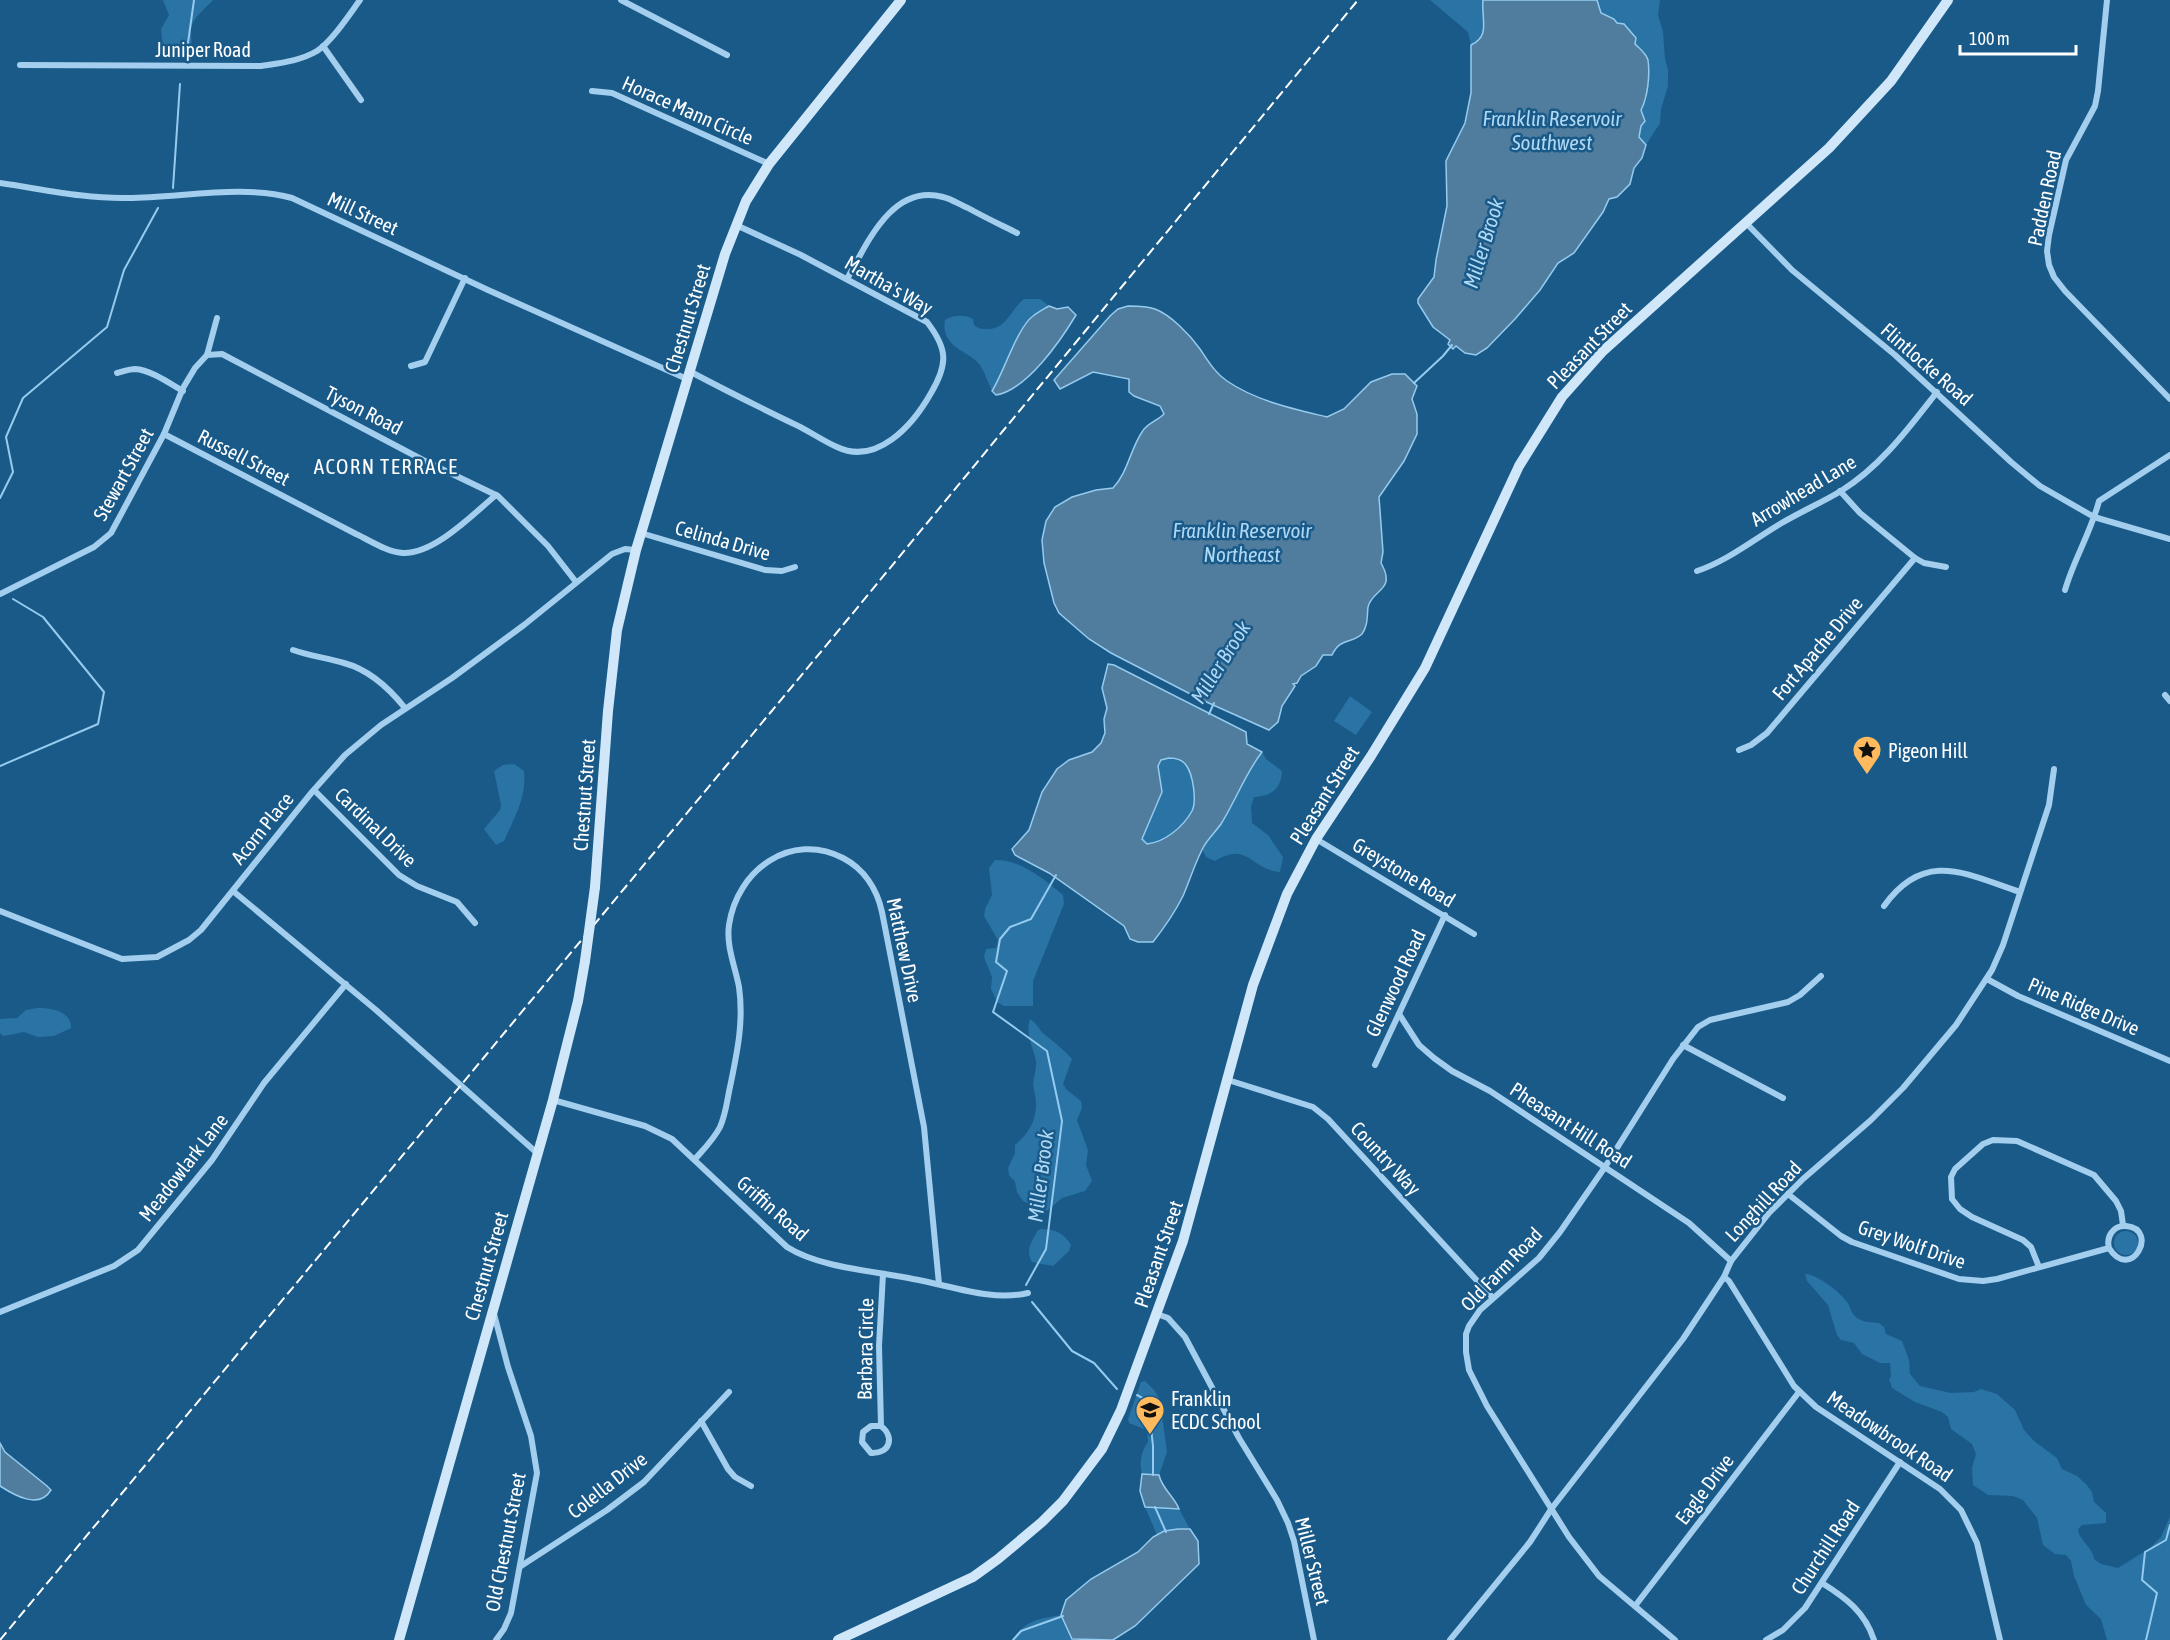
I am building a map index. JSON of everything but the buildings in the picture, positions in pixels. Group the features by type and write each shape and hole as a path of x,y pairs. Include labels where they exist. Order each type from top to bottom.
{"street":[{"name":"Juniper Road","path":"20,65 261,66 288,63 309,55 323,46 360,0"},
{"name":"Chestnut Street","path":"399,1640 553,1100 578,1001 595,887 608,711 617,630 636,550 725,254 752,191 769,164 901,0"},
{"name":"Pleasant Street","path":"838,1640 973,1576 998,1559 1063,1501 1102,1449 1121,1410 1192,1213 1253,985 1287,894 1316,839 1425,668 1519,466 1562,397 1603,351 1829,148 1879,96 1948,0"},
{"name":"Padden Road","path":"2107,0 2097,98 2088,121 2070,148 2066,160 2049,235 2048,258 2054,277 2065,291 2170,399"},
{"path":"624,1 728,55"},
{"path":"323,46 361,100"},
{"name":"Horace Mann Circle","path":"592,91 612,93 769,164"},
{"name":"Mill Street","path":"0,183 114,198 246,192 275,193 292,198 465,278 688,375"},
{"path":"847,279 887,215 897,204 908,198 920,195 945,197 1017,233"},
{"name":"Flintlocke Road","path":"1746,224 1792,270 1895,355 2040,486 2094,518 2170,539"},
{"name":"Martha's Way","path":"688,375 803,428 838,448 861,452 887,444 925,404 940,378 944,360 936,334 927,322 801,255 736,225"},
{"path":"411,366 425,362 465,278"},
{"name":"Stewart Street","path":"0,594 94,547 111,532 164,434 195,368 207,355 217,318"},
{"name":"Tyson Road","path":"207,355 222,354 423,460 496,495 548,546 576,582"},
{"path":"117,374 133,369 141,370 162,378 183,391"},
{"name":"Arrowhead Lane","path":"1696,571 1715,565 1782,523 1840,491 1884,457 1936,392"},
{"name":"Russell Street","path":"164,434 356,534 387,549 403,553 420,550 436,542 496,495"},
{"path":"2065,590 2099,501 2170,454"},
{"path":"1840,491 1860,513 1915,558 1924,564 1947,567"},
{"name":"Celinda Drive","path":"641,533 765,570 782,571 795,567"},
{"name":"Acorn Place","path":"537,1153 346,984 233,891 345,755 381,725 452,678 524,625 612,554 625,549 636,550"},
{"name":"Fort Apache Drive","path":"1739,750 1751,746 1767,733 1915,558"},
{"path":"293,650 346,663 364,671 394,693 405,708"},
{"path":"2165,695 2170,701"},
{"name":"Longhill Road","path":"1450,1640 1530,1542 1552,1508 1683,1339 1724,1276 1731,1261 1769,1213 1903,1088 1956,1025 1987,978 2003,945 2049,805 2054,769"},
{"name":"Cardinal Drive","path":"314,790 399,875 417,886 456,902 475,923"},
{"name":"Greystone Road","path":"1316,839 1474,934"},
{"name":"Matthew Drive","path":"694,1159 715,1136 724,1117 740,1035 741,1002 728,935 732,910 740,891 757,868 790,852 822,850 842,858 855,866 867,878 874,888 882,912 924,1127 939,1284"},
{"path":"1884,906 1912,879 1935,870 1964,873 2020,892"},
{"path":"0,911 122,959 157,957 189,940 201,930 233,891"},
{"name":"Glenwood Road","path":"1375,1065 1445,915"},
{"name":"Old Farm Road","path":"1675,1640 1593,1569 1569,1537 1487,1406 1469,1370 1466,1334 1474,1318 1493,1298 1539,1258 1605,1167 1683,1045 1698,1027 1704,1023 1781,1005 1795,999 1821,976"},
{"name":"Pine Ridge Drive","path":"1987,978 2018,996 2170,1061"},
{"name":"Meadowlark Lane","path":"0,1312 119,1264 138,1250 223,1147 264,1083 346,984"},
{"name":"Pheasant Hill Road","path":"1399,1014 1419,1045 1434,1058 1452,1071 1490,1091 1689,1223 1731,1261"},
{"path":"1683,1045 1783,1098"},
{"name":"Country Way","path":"1228,1080 1313,1107 1328,1119 1493,1298"},
{"name":"Griffin Road","path":"553,1100 653,1129 672,1139 787,1247 797,1253 827,1263 998,1295 1028,1293"},
{"path":"2039,1267 2031,1248 2024,1240 1972,1217 1960,1209 1952,1199 1951,1177 1955,1169 1983,1144 1993,1140 2017,1141 2094,1175 2116,1201 2121,1211 2123,1225"},
{"name":"Grey Wolf Drive","path":"1788,1194 1852,1242 1959,1279 1983,1281 1997,1279 2109,1248"},
{"path":"2123,1225 2139,1232 2142,1239 2142,1248 2130,1259 2121,1260 2113,1255 2109,1248 2109,1235 2114,1229 2123,1225"},
{"name":"Barbara Circle","path":"881,1425 871,1426 863,1432 862,1442 872,1453 879,1454 887,1449 890,1442 888,1434 881,1425 880,1328 883,1274"},
{"name":"Meadowbrook Road","path":"1724,1276 1799,1392 1816,1407 1940,1489 1956,1503 1966,1518 1979,1551 2000,1640"},
{"name":"Old Chestnut Street","path":"492,1309 531,1436 537,1473 511,1613 496,1640"},
{"name":"Miller Street","path":"1157,1314 1168,1318 1185,1337 1239,1438 1277,1500 1288,1523 1293,1541 1314,1640"},
{"name":"Colella Drive","path":"521,1566 607,1510 644,1482 729,1392"},
{"name":"Eagle Drive","path":"1635,1606 1799,1392"},
{"path":"701,1421 728,1469 735,1477 751,1486"},
{"name":"Churchill Road","path":"1766,1640 1784,1630 1795,1620 1822,1583 1900,1462"},
{"path":"1822,1583 1855,1607 1867,1624 1874,1640"}],"shaded area":[{"path":"163,0 213,0 192,25 190,54 171,53 163,49 161,29 169,15"},
{"path":"1430,0 1483,0 1484,26 1481,37 1471,45 1468,32"},
{"path":"1597,0 1660,0 1658,15 1663,32 1668,86 1661,109 1660,123 1646,145 1639,137 1641,126 1645,121 1641,110 1647,98 1644,52 1635,44 1636,38 1624,24 1617,23 1614,19 1601,13"},
{"path":"1024,299 1040,299 1049,306 1027,322 992,391 980,365 951,343 947,337 945,320 955,316 966,316 973,319 974,325 979,328 994,328 1004,323"},
{"path":"1350,696 1372,712 1356,735 1334,721"},
{"path":"1262,752 1266,759 1282,771 1280,783 1274,791 1254,797 1251,806 1252,823 1268,835 1283,857 1280,872 1270,870 1242,855 1226,856 1215,861 1206,857 1202,849 1222,822"},
{"path":"1169,757 1182,761 1191,775 1194,788 1192,811 1173,833 1154,843 1147,844 1142,840 1162,792 1158,766 1161,761"},
{"path":"514,764 524,771 522,799 504,841 496,845 484,829 500,810 501,805 494,771 503,765"},
{"path":"995,860 1023,867 1063,895 1064,904 1033,981 1033,1006 1004,1006 997,1002 991,989 992,977 984,957 986,949 996,948 998,940 984,916 992,895 989,868"},
{"path":"37,1008 59,1011 68,1017 71,1028 54,1036 38,1037 24,1032 3,1036 0,1033 0,1019 17,1018 26,1010"},
{"path":"1030,1019 1072,1059 1063,1084 1081,1101 1082,1108 1077,1120 1088,1150 1086,1165 1092,1181 1085,1191 1062,1198 1048,1210 1043,1211 1023,1201 1017,1192 1015,1182 1009,1175 1008,1168 1015,1153 1015,1145 1030,1127 1036,1110 1033,1085 1036,1061 1029,1035"},
{"path":"1038,1230 1059,1232 1071,1245 1069,1251 1053,1266 1032,1262 1030,1258 1030,1246"},
{"path":"2126,1231 2135,1234 2138,1243 2135,1252 2126,1255 2117,1252 2114,1243 2117,1234"},
{"path":"1805,1274 1822,1280 1834,1289 1844,1298 1857,1318 1865,1322 1879,1323 1884,1327 1886,1334 1902,1341 1909,1360 1910,1374 1920,1386 1951,1393 1974,1392 1981,1389 1997,1394 2015,1410 2024,1430 2034,1441 2057,1458 2062,1469 2077,1476 2086,1484 2092,1492 2094,1502 2106,1513 2106,1523 2082,1525 2078,1529 2094,1559 2101,1564 2118,1568 2150,1548 2161,1537 2170,1517 2170,1640 2107,1640 2101,1619 2086,1605 2074,1576 2071,1561 2066,1555 2055,1554 2043,1545 2037,1518 2023,1500 2013,1496 1988,1495 1973,1485 1972,1468 1976,1454 1972,1444 1951,1429 1948,1417 1942,1412 1915,1402 1892,1388 1889,1379 1891,1377 1890,1363 1880,1363 1862,1354 1854,1343 1841,1340 1837,1335 1828,1305 1807,1281"},
{"path":"1145,1381 1160,1400 1167,1452 1159,1475 1142,1474 1141,1461 1142,1453 1148,1442 1147,1430 1129,1423 1128,1419 1141,1382"},
{"path":"1145,1507 1179,1509 1190,1529 1164,1531 1157,1535"},
{"path":"1061,1615 1072,1640 1012,1640 1028,1624"}],"water":[{"name":"Franklin Reservoir Southwest","path":"1483,0 1597,0 1601,13 1614,19 1617,23 1624,24 1636,38 1635,44 1648,60 1649,72 1647,92 1641,110 1645,121 1641,126 1639,137 1646,145 1642,158 1634,168 1630,184 1617,197 1609,199 1603,212 1574,253 1558,263 1540,290 1515,319 1487,348 1476,355 1465,353 1456,346 1453,349 1448,344 1450,340 1433,327 1418,303 1418,299 1434,277 1447,206 1446,161 1465,123 1471,93 1471,45 1481,37 1483,32"},
{"path":"1049,306 1057,309 1068,307 1076,315 1062,337 1031,374 1008,391 996,395 992,391 1022,330 1033,316"},
{"name":"Franklin Reservoir Northeast","path":"1142,306 1161,312 1180,326 1223,378 1250,394 1289,407 1327,417 1344,409 1371,382 1392,374 1405,374 1417,386 1412,399 1417,414 1417,434 1404,461 1379,497 1383,552 1381,563 1385,572 1385,584 1370,601 1362,634 1340,645 1332,655 1323,655 1316,666 1293,684 1295,686 1282,706 1278,722 1269,730 1202,700 1111,653 1089,639 1059,613 1054,603 1044,563 1042,540 1046,521 1055,507 1072,497 1113,488 1122,475 1144,429 1164,414 1160,406 1129,392 1129,379 1093,372 1060,389 1054,380 1110,316 1118,309"},
{"path":"1108,664 1114,665 1246,732 1247,744 1262,752 1221,824 1204,846 1180,902 1153,942 1138,942 1130,939 1124,926 1049,873 1015,855 1012,849 1029,830 1042,792 1057,769 1069,760 1092,752 1101,743 1105,733 1104,719 1107,708 1102,688","holes":["1169,758 1182,761 1191,775 1194,788 1192,811 1173,833 1154,843 1147,844 1142,839 1162,792 1158,766 1161,760"]},
{"path":"0,1443 5,1452 51,1490 46,1496 40,1499 26,1499 0,1486"},
{"path":"1142,1474 1159,1475 1179,1509 1145,1507 1140,1491"},
{"path":"1190,1529 1198,1541 1199,1564 1135,1626 1113,1640 1072,1639 1061,1615 1066,1600 1091,1579 1138,1552 1153,1537 1164,1531"}],"waterway":[{"path":"187,50 194,0"},
{"path":"173,188 180,84"},
{"path":"0,498 13,472 6,437 23,398 107,327 124,270 158,208"},
{"name":"Miller Brook","path":"1414,383 1452,345"},
{"path":"0,766 98,724 104,692 43,617 13,599"},
{"name":"Miller Brook","path":"1209,714 1214,703"},
{"name":"Miller Brook","path":"1026,1285 1046,1249 1062,1121 1047,1051 993,1012 1007,971 996,962 1000,939 1010,927 1031,919 1056,875"},
{"name":"Miller Brook","path":"1032,1302 1072,1351 1094,1363 1117,1389"},
{"name":"Miller Brook","path":"1137,1395 1148,1401 1153,1446 1153,1475"},
{"name":"Miller Brook","path":"1155,1507 1166,1532"},
{"path":"2146,1640 2157,1593 2142,1580 2145,1552 2166,1540 2170,1525"},
{"name":"Miller Brook","path":"1013,1640 1021,1631 1063,1616"}],"railway":[{"path":"0,1640 834,636 1358,0"}],"place":[{"name":"Pigeon Hill","path":"1867,776"},
{"name":"Franklin ECDC School","path":"1150,1436"}],"district":[{"name":"ACORN TERRACE","path":"386,466"}]}
